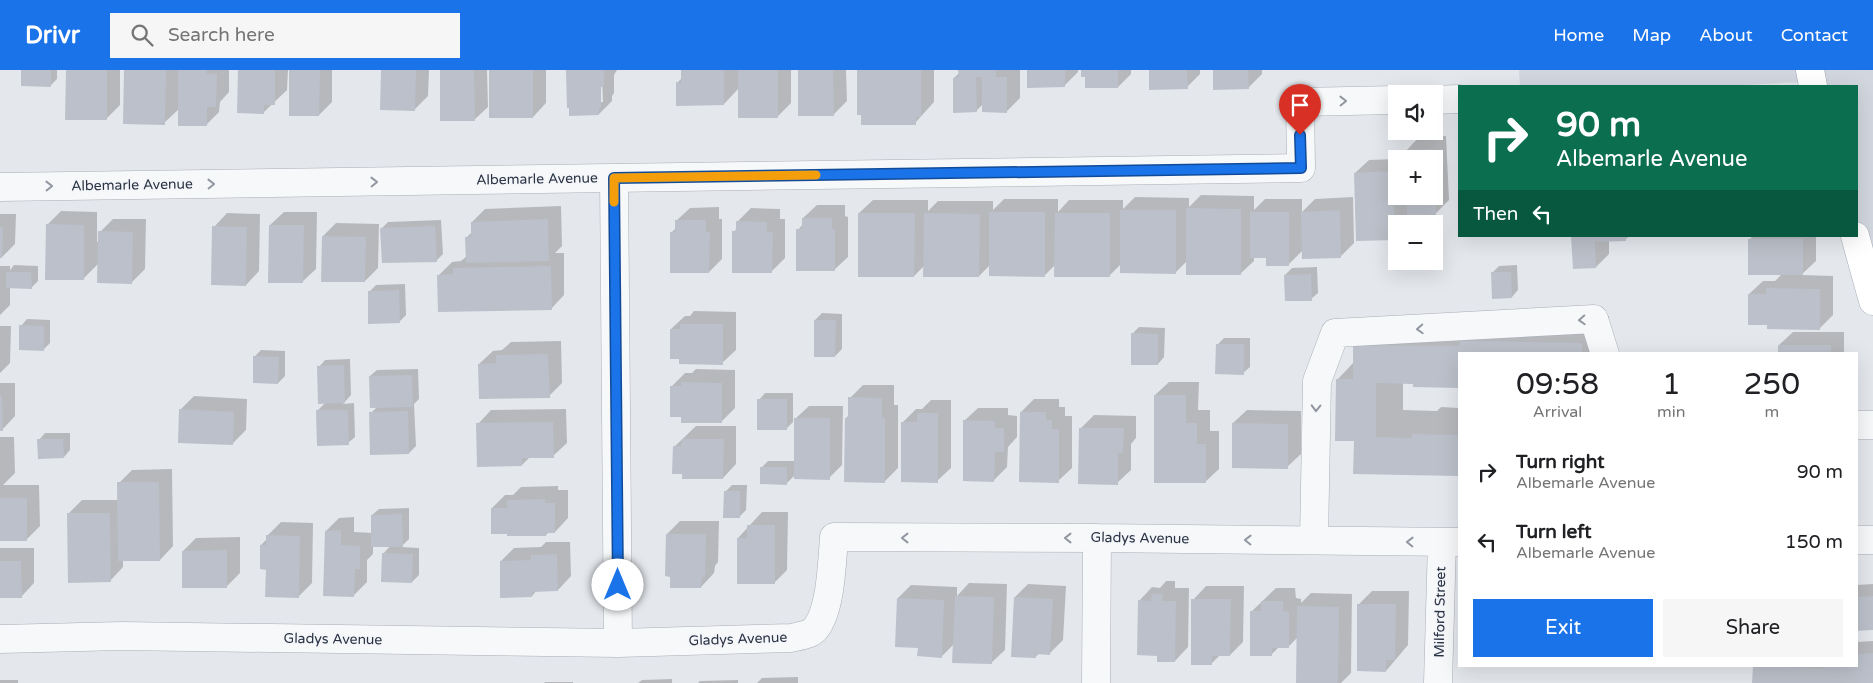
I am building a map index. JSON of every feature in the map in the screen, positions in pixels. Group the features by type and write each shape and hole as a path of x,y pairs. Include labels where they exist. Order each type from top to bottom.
{"main road":[{"path":"1810,70 1813,85"},
{"path":"1855,237 1873,301"}],"street":[{"path":"1443,100 1458,99"},
{"name":"Albemarle Avenue","path":"0,187 1301,168 1300,102 1388,100"},
{"path":"614,178 618,644"},
{"path":"1314,540 1317,381 1335,333 1594,319 1604,352"},
{"path":"1858,425 1873,425"},
{"name":"Gladys Avenue","path":"0,639 122,636 618,644 792,638 809,633 816,628 828,601 834,538 1097,538 1450,542"},
{"path":"1096,683 1097,538"},
{"path":"1858,540 1873,540"},
{"name":"Milford Street","path":"1438,683 1450,542"}],"shaded area":[{"path":"1519,70 1873,70 1873,276 1858,221 1858,85 1821,85 1820,81 1745,85 1520,85"}],"building":[{"path":"21,70 51,70 51,87 21,86"},
{"path":"66,70 107,70 107,120 65,120"},
{"path":"124,70 166,70 165,125 123,124"},
{"path":"178,70 207,70 207,74 217,74 216,107 207,107 207,126 178,126"},
{"path":"238,70 275,70 275,105 264,105 264,114 237,113"},
{"path":"289,70 320,70 319,116 289,116"},
{"path":"381,70 416,70 415,111 380,110"},
{"path":"440,70 474,70 475,121 440,121"},
{"path":"489,70 533,70 533,118 489,118"},
{"path":"566,70 604,70 604,87 601,87 599,115 569,116"},
{"path":"681,70 724,70 724,105 676,106 676,82 681,83"},
{"path":"738,70 778,70 778,118 738,118"},
{"path":"798,70 833,70 834,116 798,116"},
{"path":"857,70 921,70 921,117 916,117 916,125 861,125 861,115 857,115"},
{"path":"958,70 996,70 996,77 1007,77 1007,113 982,112 982,77 976,77 977,112 953,113 953,78 959,77"},
{"path":"1027,70 1065,70 1065,87 1027,88"},
{"path":"1081,70 1118,70 1118,88 1085,88 1085,77 1081,77"},
{"path":"1149,70 1187,70 1188,89 1149,90"},
{"path":"1213,70 1248,70 1249,89 1213,90"},
{"path":"1388,171 1388,205 1394,205 1394,215 1388,215 1388,240 1356,241 1354,173"},
{"path":"1406,205 1435,205 1436,215 1407,215"},
{"path":"1186,208 1241,209 1241,275 1186,275"},
{"path":"1120,210 1176,210 1176,274 1120,273"},
{"path":"1340,210 1341,258 1302,259 1301,212"},
{"path":"989,212 1045,212 1045,277 989,276"},
{"path":"1250,212 1289,212 1289,266 1266,266 1266,258 1250,258"},
{"path":"858,213 915,213 914,277 858,277"},
{"path":"924,213 980,214 979,277 923,277"},
{"path":"1055,213 1110,213 1110,277 1054,277"},
{"path":"802,218 832,218 832,229 835,230 835,271 796,271 796,229 802,229"},
{"path":"548,219 549,261 466,263 465,237 471,237 471,222"},
{"path":"675,220 706,220 706,232 710,232 709,273 670,273 670,232 675,232"},
{"path":"736,221 767,222 767,232 773,232 772,273 732,273 732,231 736,231"},
{"path":"46,224 84,225 84,280 45,280"},
{"path":"269,225 304,225 303,283 268,283"},
{"path":"212,226 247,227 246,286 211,285"},
{"path":"435,226 437,262 382,263 380,228"},
{"path":"0,227 3,227 2,258 0,258"},
{"path":"98,231 133,232 132,284 97,283"},
{"path":"322,236 366,237 365,282 321,282"},
{"path":"1571,237 1626,237 1626,241 1595,242 1596,268 1573,269"},
{"path":"1748,239 1803,239 1803,275 1748,275"},
{"path":"551,266 552,310 438,312 437,275 453,274 453,268"},
{"path":"6,272 31,272 32,289 6,288"},
{"path":"1491,272 1511,272 1512,298 1492,299"},
{"path":"1311,274 1312,301 1285,301 1284,275"},
{"path":"1766,288 1820,289 1820,330 1767,329 1767,325 1748,325 1748,294 1766,294"},
{"path":"399,290 400,323 368,324 368,291"},
{"path":"814,320 836,320 835,357 814,357"},
{"path":"680,324 723,324 723,365 679,364 679,359 670,359 670,329 680,329"},
{"path":"19,325 44,326 44,351 19,350"},
{"path":"1131,333 1158,334 1158,365 1131,365"},
{"path":"1460,341 1582,343 1582,352 1458,352 1458,388 1413,387 1413,384 1376,383 1376,437 1412,438 1412,434 1458,435 1458,476 1353,474 1354,441 1335,441 1336,379 1353,379 1353,345 1459,346"},
{"path":"1216,344 1244,344 1244,375 1215,374"},
{"path":"1778,345 1831,345 1831,352 1778,352"},
{"path":"548,354 550,398 479,399 478,364 496,363 496,355"},
{"path":"253,356 279,357 278,384 253,383"},
{"path":"344,365 345,403 318,404 317,366"},
{"path":"412,375 413,407 370,408 369,376"},
{"path":"681,382 722,383 722,423 681,423 681,417 670,417 670,386 681,386"},
{"path":"1154,395 1186,395 1186,423 1197,423 1197,444 1206,444 1206,483 1154,483"},
{"path":"0,396 2,396 3,431 0,431"},
{"path":"848,397 882,398 882,418 885,418 885,483 844,482 845,418 848,418"},
{"path":"757,399 787,399 787,430 757,430"},
{"path":"179,409 234,412 233,445 178,443"},
{"path":"316,410 348,410 349,445 317,446"},
{"path":"408,411 409,454 370,455 369,412"},
{"path":"1020,412 1046,412 1046,420 1052,420 1052,429 1059,429 1059,483 1019,482"},
{"path":"917,413 938,413 938,483 901,482 901,422 917,422"},
{"path":"794,418 830,418 830,480 794,479"},
{"path":"963,420 995,421 995,428 1004,428 1004,452 995,452 994,482 963,481"},
{"path":"553,422 554,458 522,458 522,466 477,467 476,423"},
{"path":"1232,423 1288,424 1288,469 1232,468"},
{"path":"1079,428 1124,428 1123,453 1118,453 1118,485 1078,484"},
{"path":"37,439 63,439 64,458 38,459"},
{"path":"682,439 724,439 723,479 682,479 682,474 672,474 673,446 681,446"},
{"path":"760,467 787,467 787,485 760,484"},
{"path":"117,482 159,482 160,561 118,561"},
{"path":"724,491 740,491 740,518 723,518"},
{"path":"0,498 27,498 27,541 0,541"},
{"path":"545,499 545,503 555,503 555,533 546,533 546,536 491,534 491,508 507,508 507,500"},
{"path":"67,513 110,513 111,582 68,583"},
{"path":"402,514 403,547 371,547 371,515"},
{"path":"747,525 775,525 775,584 737,584 737,538 747,538"},
{"path":"341,530 341,545 360,546 360,569 355,569 354,597 323,596 325,531"},
{"path":"666,534 706,534 705,577 702,577 701,588 670,588 670,577 665,576"},
{"path":"266,535 300,536 299,598 265,597 266,570 260,569 260,545 266,545"},
{"path":"227,550 227,588 182,588 182,551"},
{"path":"382,553 413,554 412,583 381,582"},
{"path":"557,554 558,591 532,592 532,597 500,598 500,561 531,560 531,555"},
{"path":"0,561 21,561 22,598 0,598"},
{"path":"1152,594 1163,594 1162,601 1176,601 1175,662 1157,662 1157,656 1137,655 1138,600 1151,601"},
{"path":"955,596 994,597 992,664 952,663"},
{"path":"1873,596 1873,630 1858,631 1858,597"},
{"path":"1014,597 1053,599 1050,655 1036,654 1036,658 1011,657"},
{"path":"897,598 944,600 942,658 917,656 918,648 895,647"},
{"path":"1191,599 1231,599 1230,656 1212,656 1212,665 1191,665"},
{"path":"1261,601 1283,601 1283,611 1289,612 1289,648 1272,648 1272,656 1250,656 1250,611 1261,611"},
{"path":"1357,604 1396,604 1395,660 1386,660 1386,672 1357,671"},
{"path":"1297,606 1339,607 1338,683 1296,683"},
{"path":"1873,653 1873,683 1752,683 1753,667 1858,667 1858,654"}],"slow traffic":[{"path":"614,202 614,178 816,175"}],"route":[{"path":"618,585 614,178 1301,168 1300,135"}]}
